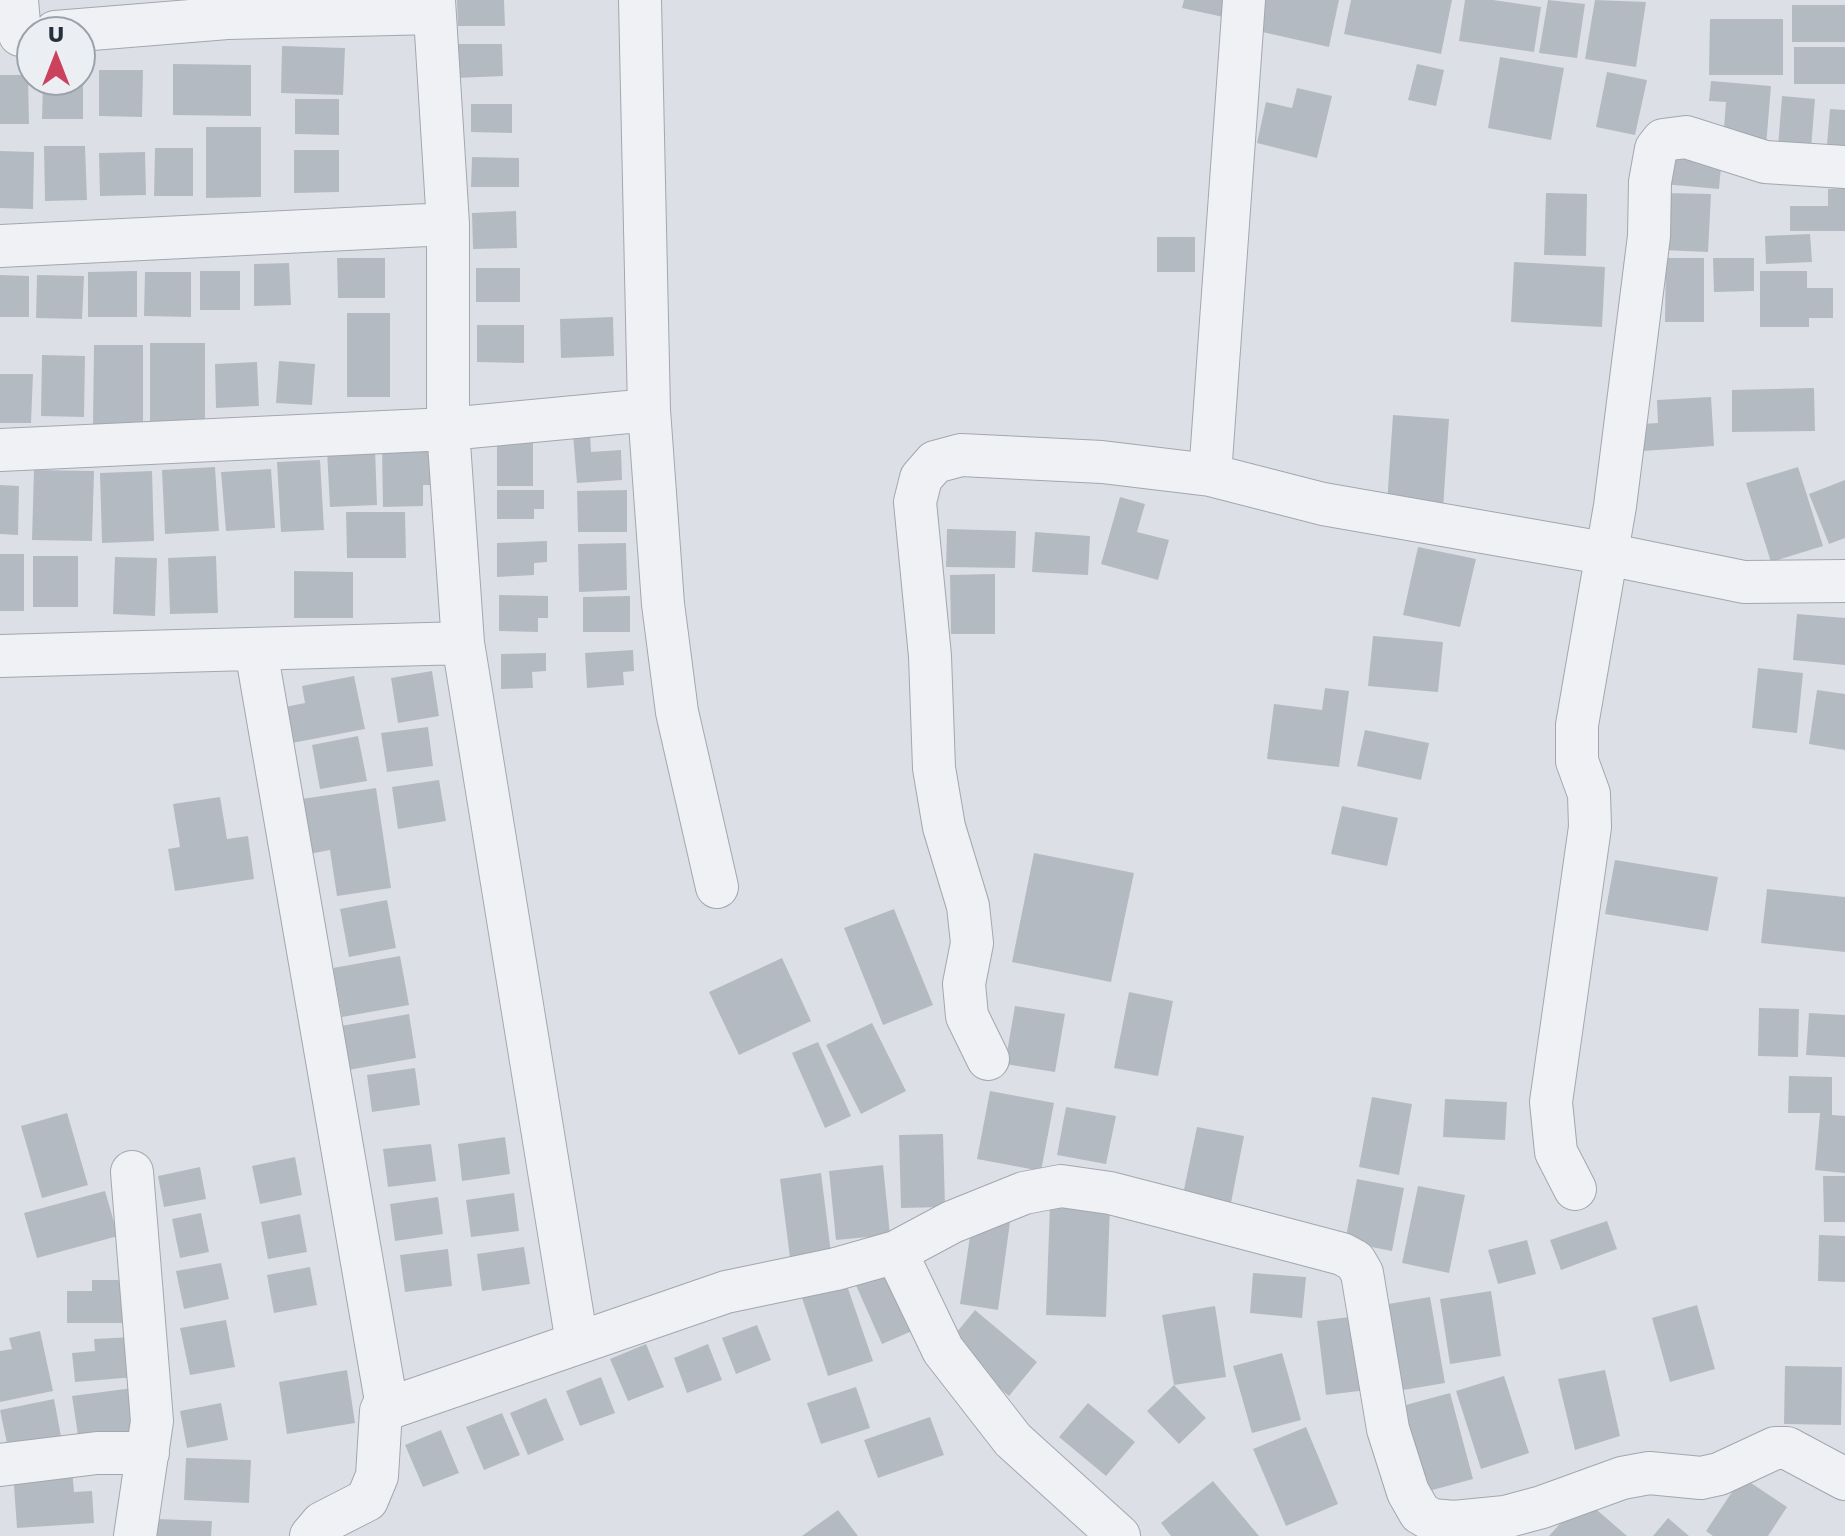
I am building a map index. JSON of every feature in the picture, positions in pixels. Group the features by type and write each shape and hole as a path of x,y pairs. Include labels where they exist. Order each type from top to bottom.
{"street":[{"path":"640,0 649,410 663,604 677,712 717,887"},
{"path":"1210,475 1244,0"},
{"path":"96,21 226,9 434,7 448,224 448,429 463,643 577,1343"},
{"path":"1575,1189 1556,1152 1551,1102 1590,827 1589,794 1577,761 1577,725 1608,555 1649,236 1650,182 1656,149 1663,140 1686,137 1765,162 1845,167"},
{"path":"0,246 448,224"},
{"path":"0,450 448,429 649,410"},
{"path":"988,1059 967,1016 964,984 972,943 968,906 944,827 934,768 930,656 915,502 921,478 935,462 961,455 1102,462 1210,475 1323,504 1744,582 1845,581"},
{"path":"0,656 463,643"},
{"path":"256,650 386,1401 381,1411 377,1476 367,1500 322,1523 311,1536"},
{"path":"132,1172 152,1421 135,1536"},
{"path":"381,1411 726,1292 836,1269 896,1252 952,1222 1024,1193 1061,1186 1110,1193 1342,1254 1355,1261 1362,1273 1388,1429 1408,1492 1420,1513 1432,1520 1454,1522 1505,1517 1622,1478 1649,1473 1701,1478 1733,1469 1775,1448 1787,1448 1845,1479"},
{"path":"896,1252 943,1350 1013,1440 1119,1536"},
{"path":"0,1465 97,1453 148,1453"}],"building":[{"path":"457,0 504,0 505,26 458,26"},
{"path":"1184,0 1232,0 1228,18 1182,8"},
{"path":"1266,0 1339,0 1329,47 1258,31"},
{"path":"1351,0 1452,0 1441,54 1344,34"},
{"path":"1465,0 1493,0 1541,7 1534,52 1459,41"},
{"path":"1548,0 1585,4 1577,58 1539,53"},
{"path":"1595,0 1646,2 1636,67 1585,59"},
{"path":"1792,5 1845,5 1845,42 1792,42"},
{"path":"1710,19 1783,19 1783,75 1709,75"},
{"path":"456,44 502,44 503,76 457,78"},
{"path":"282,46 345,48 343,95 281,93"},
{"path":"1794,47 1845,47 1845,84 1794,84"},
{"path":"1500,57 1564,68 1551,140 1488,128"},
{"path":"173,64 251,65 251,116 173,115"},
{"path":"1417,64 1444,70 1436,106 1408,100"},
{"path":"99,70 143,70 142,117 99,116"},
{"path":"1607,72 1647,80 1635,135 1596,127"},
{"path":"0,75 16,75 16,96 28,96 29,124 0,124"},
{"path":"1711,81 1771,86 1766,146 1723,142 1726,102 1709,101"},
{"path":"1297,88 1332,96 1317,158 1257,143 1266,102 1292,108"},
{"path":"43,96 83,96 83,119 42,119"},
{"path":"1782,96 1815,99 1810,161 1777,159"},
{"path":"295,99 339,99 339,135 295,134"},
{"path":"471,104 512,104 512,133 471,132"},
{"path":"1830,109 1845,110 1845,158 1826,157"},
{"path":"206,127 261,127 261,197 206,198"},
{"path":"44,146 85,146 87,200 45,201"},
{"path":"155,148 193,148 193,196 154,196"},
{"path":"294,150 339,150 339,192 294,193"},
{"path":"0,151 34,152 33,209 0,208"},
{"path":"145,152 146,195 100,196 99,153"},
{"path":"1666,152 1722,156 1719,189 1663,184"},
{"path":"472,157 519,158 519,187 471,187"},
{"path":"1845,188 1845,231 1790,231 1790,206 1828,206 1828,189"},
{"path":"1546,193 1587,194 1586,256 1544,255"},
{"path":"1665,193 1711,194 1708,252 1662,250"},
{"path":"516,211 517,248 473,249 472,213"},
{"path":"1810,234 1812,262 1766,264 1765,236"},
{"path":"1157,237 1195,237 1195,272 1157,272"},
{"path":"337,258 385,258 385,298 338,298"},
{"path":"1666,258 1704,258 1704,322 1665,322"},
{"path":"1713,258 1754,258 1754,291 1714,292"},
{"path":"1514,262 1605,267 1602,327 1511,322"},
{"path":"289,263 291,305 254,306 254,264"},
{"path":"476,268 520,268 520,302 476,302"},
{"path":"137,271 137,317 88,317 88,272"},
{"path":"200,271 240,271 240,310 200,310"},
{"path":"1760,271 1807,271 1807,288 1833,288 1833,318 1809,318 1809,327 1760,327"},
{"path":"145,272 191,272 191,317 144,316"},
{"path":"0,275 29,276 29,317 0,317"},
{"path":"37,275 84,276 82,319 36,318"},
{"path":"347,313 390,313 390,397 347,397"},
{"path":"613,317 614,356 561,358 560,319"},
{"path":"477,325 524,325 524,363 477,362"},
{"path":"150,343 205,343 205,421 150,421"},
{"path":"94,345 143,345 143,424 93,424"},
{"path":"42,355 85,356 84,417 41,416"},
{"path":"279,361 315,364 312,405 276,403"},
{"path":"257,362 259,406 216,408 215,364"},
{"path":"0,374 33,374 31,423 0,423"},
{"path":"1814,388 1815,431 1732,432 1732,390"},
{"path":"1711,397 1714,446 1643,451 1642,424 1658,423 1657,400"},
{"path":"1393,415 1449,419 1443,509 1387,504"},
{"path":"590,433 591,452 621,450 622,480 577,483 573,434"},
{"path":"497,442 533,442 533,486 497,486"},
{"path":"433,444 434,485 423,485 423,506 383,507 382,445"},
{"path":"375,448 377,505 330,507 327,450"},
{"path":"320,460 324,530 281,532 277,462"},
{"path":"215,467 219,531 165,534 162,470"},
{"path":"1798,467 1823,546 1771,562 1746,483"},
{"path":"271,469 275,528 226,531 221,472"},
{"path":"34,470 94,471 92,541 32,540"},
{"path":"152,471 154,541 102,543 100,473"},
{"path":"1845,480 1845,538 1829,544 1809,494"},
{"path":"0,485 19,486 18,535 0,534"},
{"path":"497,490 544,490 544,509 534,509 534,519 497,519"},
{"path":"627,490 627,532 578,532 577,491"},
{"path":"1120,497 1145,504 1137,532 1169,540 1158,580 1101,564"},
{"path":"346,512 405,512 406,558 347,558"},
{"path":"947,529 1016,531 1015,568 946,567"},
{"path":"1035,532 1090,536 1088,575 1032,572"},
{"path":"547,541 547,562 534,563 534,575 497,577 497,543"},
{"path":"626,543 627,590 579,592 578,544"},
{"path":"1418,547 1476,559 1460,627 1403,615"},
{"path":"0,554 24,554 24,611 0,611"},
{"path":"33,556 78,556 78,607 33,607"},
{"path":"216,556 218,613 170,614 168,558"},
{"path":"115,557 157,558 155,616 113,614"},
{"path":"294,571 353,572 353,618 294,618"},
{"path":"995,574 995,634 951,634 950,575"},
{"path":"499,595 548,596 548,618 538,618 538,632 499,631"},
{"path":"630,596 630,632 583,632 583,597"},
{"path":"1797,614 1845,618 1845,665 1793,660"},
{"path":"1373,636 1443,642 1438,692 1368,686"},
{"path":"633,650 634,671 623,672 624,685 587,688 585,653"},
{"path":"546,653 546,671 532,672 533,688 501,689 501,654"},
{"path":"1758,668 1803,673 1797,733 1752,728"},
{"path":"432,671 439,716 398,723 391,678"},
{"path":"354,676 365,729 292,743 285,707 305,703 302,686"},
{"path":"1325,688 1349,691 1339,767 1267,759 1274,704 1322,710"},
{"path":"1817,690 1845,694 1845,750 1809,744"},
{"path":"428,727 433,766 387,772 381,733"},
{"path":"1365,730 1429,743 1421,780 1357,766"},
{"path":"358,736 367,781 320,789 312,745"},
{"path":"439,780 446,821 398,829 392,787"},
{"path":"376,788 391,888 337,896 330,850 304,855 295,800"},
{"path":"220,797 227,839 248,836 254,879 175,891 168,849 180,847 173,804"},
{"path":"1342,806 1398,818 1387,866 1331,854"},
{"path":"1034,853 1134,873 1111,982 1012,962"},
{"path":"1615,860 1718,877 1708,931 1605,914"},
{"path":"1767,889 1845,897 1845,952 1761,943"},
{"path":"387,900 396,948 349,957 340,909"},
{"path":"894,909 933,1005 883,1025 844,928"},
{"path":"400,956 409,1005 342,1017 333,968"},
{"path":"782,958 811,1021 739,1055 709,992"},
{"path":"1129,992 1173,1001 1158,1076 1114,1068"},
{"path":"1015,1006 1065,1014 1055,1072 1005,1064"},
{"path":"1759,1008 1799,1009 1798,1057 1758,1056"},
{"path":"1809,1013 1845,1015 1845,1057 1806,1055"},
{"path":"409,1014 416,1058 348,1070 341,1026"},
{"path":"872,1023 906,1091 861,1114 826,1045"},
{"path":"818,1042 851,1116 825,1128 792,1053"},
{"path":"415,1068 420,1105 372,1112 367,1075"},
{"path":"1789,1076 1832,1077 1832,1115 1845,1116 1845,1173 1815,1170 1820,1113 1788,1113"},
{"path":"990,1091 1054,1103 1041,1171 977,1159"},
{"path":"1372,1097 1412,1104 1399,1175 1359,1167"},
{"path":"1445,1099 1507,1102 1505,1140 1443,1137"},
{"path":"1066,1107 1116,1116 1106,1164 1057,1155"},
{"path":"67,1113 88,1185 42,1198 21,1126"},
{"path":"1197,1127 1244,1136 1230,1208 1182,1199"},
{"path":"943,1134 945,1207 901,1208 899,1135"},
{"path":"505,1137 510,1174 462,1181 458,1144"},
{"path":"431,1144 436,1181 388,1187 383,1149"},
{"path":"295,1157 302,1195 260,1204 252,1166"},
{"path":"883,1165 890,1235 836,1240 829,1171"},
{"path":"200,1167 206,1199 164,1207 158,1176"},
{"path":"821,1173 831,1253 790,1258 780,1179"},
{"path":"1823,1176 1845,1176 1845,1222 1824,1222"},
{"path":"1357,1179 1404,1188 1392,1251 1345,1242"},
{"path":"1418,1186 1465,1195 1449,1273 1402,1263"},
{"path":"105,1191 118,1236 37,1258 24,1213"},
{"path":"514,1193 519,1231 471,1237 466,1200"},
{"path":"438,1197 443,1234 395,1241 390,1204"},
{"path":"1050,1204 1110,1206 1106,1317 1046,1315"},
{"path":"201,1213 209,1252 180,1258 172,1219"},
{"path":"300,1214 307,1252 268,1259 261,1222"},
{"path":"973,1216 1010,1222 998,1310 960,1304"},
{"path":"1607,1221 1617,1249 1561,1270 1550,1240"},
{"path":"1819,1235 1845,1236 1845,1282 1818,1281"},
{"path":"1527,1240 1536,1274 1498,1284 1488,1250"},
{"path":"524,1247 530,1284 482,1291 477,1254"},
{"path":"448,1249 452,1286 405,1292 400,1255"},
{"path":"888,1258 919,1328 882,1344 851,1274"},
{"path":"221,1263 229,1299 184,1309 176,1271"},
{"path":"310,1267 317,1305 274,1313 267,1275"},
{"path":"1253,1273 1306,1277 1302,1318 1250,1313"},
{"path":"843,1274 873,1361 828,1376 799,1289"},
{"path":"92,1280 132,1280 132,1323 67,1323 67,1291 92,1291"},
{"path":"1491,1291 1501,1356 1450,1364 1440,1299"},
{"path":"1430,1297 1445,1383 1397,1391 1382,1305"},
{"path":"1697,1305 1715,1369 1670,1382 1652,1318"},
{"path":"1215,1306 1226,1377 1174,1385 1162,1315"},
{"path":"975,1310 1037,1362 1009,1396 947,1344"},
{"path":"1358,1316 1367,1390 1326,1395 1317,1321"},
{"path":"226,1320 235,1367 190,1375 180,1328"},
{"path":"757,1325 771,1360 736,1374 722,1338"},
{"path":"40,1331 53,1391 0,1402 0,1351 12,1349 9,1338"},
{"path":"133,1337 135,1377 75,1382 72,1353 95,1351 94,1339"},
{"path":"646,1344 664,1387 628,1401 610,1359"},
{"path":"708,1344 722,1380 687,1393 674,1358"},
{"path":"1282,1353 1301,1420 1252,1433 1233,1366"},
{"path":"1785,1366 1842,1367 1841,1425 1784,1424"},
{"path":"347,1370 355,1423 287,1434 279,1382"},
{"path":"1605,1370 1620,1436 1575,1450 1558,1379"},
{"path":"1504,1376 1529,1453 1481,1469 1456,1391"},
{"path":"601,1377 615,1413 580,1426 566,1391"},
{"path":"1174,1385 1206,1418 1179,1444 1147,1411"},
{"path":"856,1387 870,1428 821,1444 807,1403"},
{"path":"133,1388 140,1434 79,1442 72,1396"},
{"path":"1450,1393 1473,1479 1425,1492 1402,1406"},
{"path":"546,1398 564,1440 528,1455 510,1413"},
{"path":"54,1399 62,1442 9,1453 0,1410"},
{"path":"221,1403 228,1440 187,1448 180,1411"},
{"path":"1088,1403 1135,1442 1106,1476 1059,1437"},
{"path":"502,1413 520,1455 484,1470 466,1427"},
{"path":"930,1417 944,1455 878,1478 864,1440"},
{"path":"1306,1427 1338,1504 1286,1526 1253,1449"},
{"path":"441,1430 459,1473 423,1487 405,1445"},
{"path":"186,1458 251,1460 249,1503 184,1500"},
{"path":"72,1468 74,1492 92,1491 94,1523 17,1528 13,1472"},
{"path":"1742,1477 1787,1507 1768,1536 1713,1536 1706,1531"},
{"path":"1213,1481 1259,1536 1171,1536 1161,1523"},
{"path":"1583,1498 1627,1536 1549,1536"},
{"path":"838,1510 858,1536 802,1536"},
{"path":"1668,1518 1689,1536 1653,1536"},
{"path":"156,1519 212,1521 211,1536 155,1536"}]}
